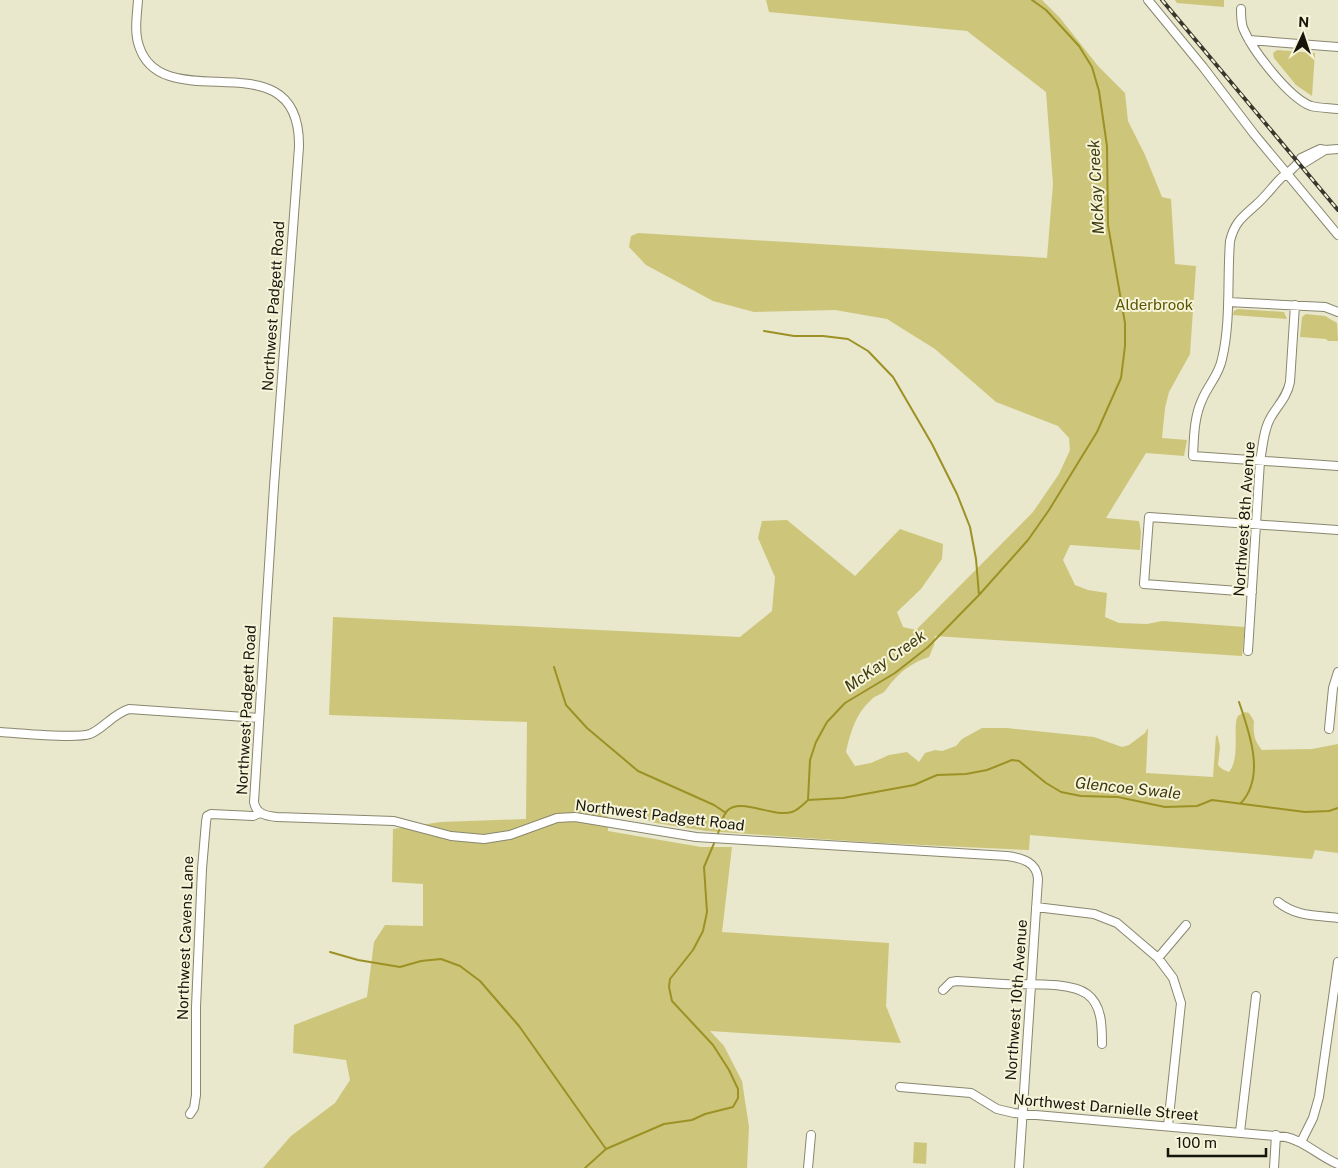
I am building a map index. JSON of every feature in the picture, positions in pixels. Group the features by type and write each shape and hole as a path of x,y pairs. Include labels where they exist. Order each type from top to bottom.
{"street":[{"name":"Northwest Padgett Road","path":"138,0 136,26 138,43 143,56 151,65 163,73 178,78 269,88 287,102 295,115 298,126 299,147 284,327 254,802 260,813 278,817 394,821 442,834 475,839 500,838 548,821 568,817 696,837 1007,856 1021,858 1032,865"},
{"path":"1148,0 1338,235"},
{"path":"1241,9 1242,23 1249,40 1287,89 1294,96 1310,105 1338,109"},
{"path":"1249,40 1338,47"},
{"path":"1338,149 1320,149 1301,158 1298,164 1286,173 1258,204 1236,223 1232,232 1229,252 1228,302 1222,360 1218,373 1198,408 1193,456 1338,466"},
{"path":"1228,302 1325,307 1338,312"},
{"name":"Northwest 8th Avenue","path":"1248,651 1260,461 1265,432 1270,419 1288,392 1295,305"},
{"path":"1252,592 1144,584 1149,518 1338,530"},
{"path":"1329,730 1333,688 1338,672"},
{"path":"0,732 75,736 89,734 118,713 135,709 259,718"},
{"name":"Northwest Cavens Lane","path":"190,1114 194,1108 196,1095 196,1007 202,869 207,816 211,814 254,816 260,813"},
{"name":"Northwest 10th Avenue","path":"1019,1168 1038,875 1032,865"},
{"path":"1278,902 1287,909 1300,914 1338,918"},
{"path":"1036,907 1094,914 1117,923 1158,958 1173,978 1180,1003 1168,1126"},
{"path":"1158,958 1186,926"},
{"path":"1301,1142 1313,1118 1319,1097 1338,962"},
{"path":"944,990 951,982 957,981 1077,988 1088,994 1100,1015 1102,1044"},
{"path":"1240,1132 1256,996"},
{"name":"Northwest Darnielle Street","path":"900,1087 971,1093 1002,1111 1022,1114 1276,1135 1293,1138 1321,1156 1338,1164"},
{"path":"808,1168 811,1135"},
{"path":"1274,1168 1276,1135"}],"green space":[{"name":"Alderbrook","path":"766,0 1042,0 1060,18 1098,66 1125,93 1128,121 1145,155 1162,197 1171,199 1175,264 1196,266 1190,354 1169,392 1165,408 1162,438 1187,440 1184,456 1146,453 1106,518 1139,521 1141,532 1140,550 1070,545 1063,560 1075,585 1088,590 1107,593 1105,617 1119,623 1147,624 1162,621 1245,627 1242,656 935,636 934,645 929,657 901,672 884,692 872,699 861,711 852,731 846,752 855,766 871,763 889,755 907,752 919,762 925,753 935,750 942,751 956,746 962,739 982,728 1007,728 1094,737 1122,747 1129,745 1145,733 1148,728 1146,773 1213,777 1216,735 1220,747 1218,765 1229,772 1235,758 1236,720 1238,716 1245,712 1249,713 1254,721 1255,737 1262,750 1312,749 1338,744 1338,853 1315,850 1312,859 1030,835 1029,850 879,843 706,831 656,823 607,807 608,831 701,847 732,847 722,932 889,943 886,1006 901,1043 710,1031 724,1046 742,1081 749,1127 747,1168 263,1168 291,1136 335,1103 350,1080 346,1060 293,1053 294,1025 367,997 374,942 385,925 423,926 423,884 392,882 393,829 441,822 526,819 527,722 329,715 333,617 740,637 772,611 775,577 758,538 762,521 787,520 855,576 900,529 943,544 942,559 921,589 897,612 903,627 916,630 1033,512 1059,474 1070,450 1069,438 1058,426 996,402 935,349 887,319 835,310 754,312 713,301 646,265 629,247 631,236 638,233 1047,258 1053,184 1046,92 967,31 769,12"},
{"path":"1175,0 1224,0 1224,7 1177,3"},
{"path":"1277,50 1315,53 1312,96 1296,85 1274,58 1273,53"},
{"path":"1238,309 1284,312 1287,319 1233,315 1234,311"},
{"path":"1306,314 1325,316 1337,323 1338,341 1300,337 1302,317"},
{"path":"914,1142 927,1143 926,1164 913,1163"}],"waterway":[{"name":"McKay Creek","path":"717,837 723,817 733,807 740,806 784,813 794,811 808,800 810,760 816,742 827,722 845,703 895,673 928,647 979,595 1028,540 1049,510 1097,432 1121,378 1125,346 1125,323 1108,225 1107,146 1099,91 1092,67 1079,46 1046,10 1032,0"},
{"path":"764,331 794,336 823,336 848,339 868,351 893,377 932,444 957,494 970,527 976,559 979,595"},
{"path":"554,667 566,705 587,728 638,771 714,805 726,813"},
{"path":"1239,702 1251,740 1254,767 1253,780 1249,792 1241,803"},
{"name":"Glencoe Swale","path":"808,800 843,798 914,785 937,775 966,774 987,770 1012,760 1019,761 1046,783 1061,792 1081,796 1118,797 1165,807 1197,806 1212,800 1305,812 1329,811 1338,808"},
{"name":"McKay Creek","path":"585,1168 606,1149 664,1124 692,1120 705,1114 733,1107 738,1098 738,1089 729,1070 713,1045 672,1001 669,987 670,979 693,950 703,931 707,912 704,867 715,841"},
{"path":"330,952 358,960 400,967 421,961 441,959 460,966 480,981 519,1026 606,1149"}],"railway":[{"path":"1162,0 1338,210"}]}
